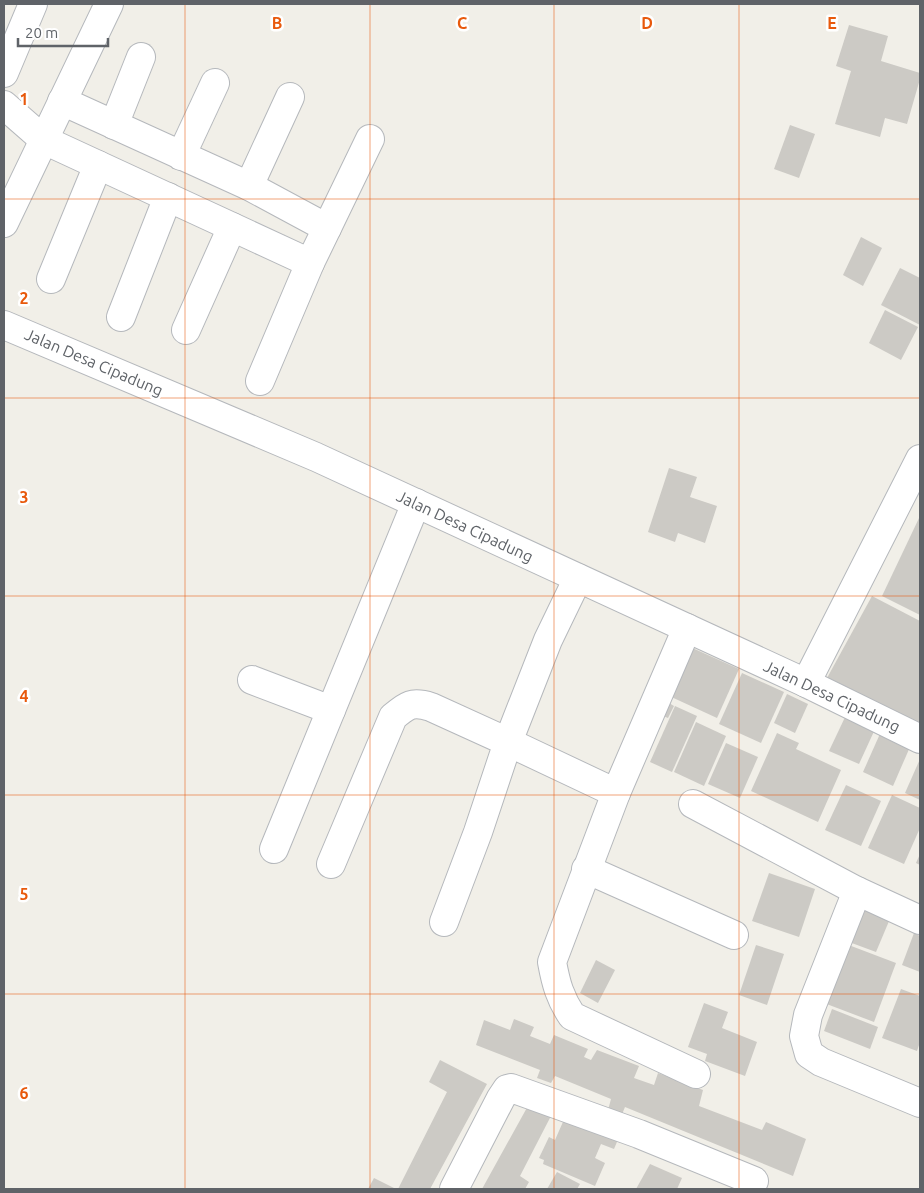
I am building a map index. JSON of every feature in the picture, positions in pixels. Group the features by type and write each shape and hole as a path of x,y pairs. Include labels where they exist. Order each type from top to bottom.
{"street":[{"path":"4,74 33,4"},
{"path":"4,223 109,4"},
{"path":"114,125 141,57"},
{"path":"181,156 215,83"},
{"path":"249,186 290,96"},
{"path":"62,101 249,186 327,228"},
{"path":"4,105 44,140 310,263"},
{"path":"260,381 310,263 370,139"},
{"path":"51,279 98,165"},
{"path":"121,317 168,197"},
{"path":"186,330 232,227"},
{"name":"Jalan Desa Cipadung","path":"4,325 316,457 806,683 920,738"},
{"path":"806,683 920,459"},
{"path":"274,849 416,503"},
{"path":"444,922 478,832 508,742 548,640 578,578"},
{"path":"687,628 616,793 552,962 562,1001 572,1016 696,1074"},
{"path":"252,680 330,710"},
{"path":"331,864 393,717 407,705 420,704 431,707 616,793"},
{"path":"692,804 857,891 920,920"},
{"path":"586,869 734,935"},
{"path":"857,891 808,1015 804,1036 809,1054 821,1062 920,1103"},
{"path":"454,1189 501,1098 507,1089 510,1088 639,1134 759,1187"}],"building":[{"path":"849,25 888,36 881,61 920,73 907,124 885,118 880,137 835,124 851,71 836,66"},
{"path":"790,125 815,134 799,178 774,169"},
{"path":"861,237 882,248 863,286 843,275"},
{"path":"900,268 920,278 920,325 881,305"},
{"path":"885,310 918,327 901,360 869,343"},
{"path":"669,468 697,477 690,497 717,506 705,543 678,533 675,542 648,532"},
{"path":"920,516 920,615 882,596"},
{"path":"872,596 920,621 920,725 827,678"},
{"path":"688,646 739,669 717,718 667,695"},
{"path":"742,673 784,692 761,743 719,724"},
{"path":"787,694 808,704 795,733 774,723"},
{"path":"669,703 674,706 668,718 663,716"},
{"path":"675,706 697,716 672,772 650,762"},
{"path":"847,713 876,727 859,764 829,751"},
{"path":"696,722 726,736 704,786 674,772"},
{"path":"883,727 913,740 893,786 863,772"},
{"path":"777,733 799,743 796,749 841,770 818,822 751,791"},
{"path":"726,743 758,757 740,798 708,784"},
{"path":"920,759 920,800 905,793"},
{"path":"846,785 881,801 861,846 825,830"},
{"path":"892,795 920,808 920,828 904,864 868,848"},
{"path":"920,854 920,865 916,863"},
{"path":"769,873 815,889 799,937 752,921"},
{"path":"864,903 892,914 876,952 849,942"},
{"path":"914,933 920,936 920,972 902,965"},
{"path":"846,944 896,963 874,1022 824,1003"},
{"path":"756,945 784,954 767,1005 739,995"},
{"path":"596,960 615,970 598,1003 580,993"},
{"path":"901,989 920,996 920,1042 917,1051 882,1038"},
{"path":"704,1003 728,1012 722,1028 757,1042 745,1076 705,1061 707,1054 688,1047"},
{"path":"832,1009 878,1027 870,1049 824,1031"},
{"path":"514,1019 534,1027 530,1036 550,1044 554,1035 588,1049 584,1057 591,1060 597,1050 639,1066 634,1078 654,1085 658,1073 703,1090 699,1106 762,1130 766,1122 806,1139 793,1176 625,1107 620,1119 607,1114 611,1099 555,1076 551,1083 537,1078 540,1070 476,1045 484,1020 510,1030"},
{"path":"440,1060 487,1084 430,1189 398,1189 447,1092 429,1082"},
{"path":"529,1104 552,1114 520,1176 529,1182 525,1189 482,1189"},
{"path":"566,1115 619,1137 614,1149 601,1144 595,1158 605,1163 595,1186 543,1164 544,1160 539,1158 549,1137 555,1140"},
{"path":"650,1164 682,1178 677,1189 636,1189"},
{"path":"557,1172 580,1184 577,1189 547,1189"},
{"path":"374,1178 396,1189 368,1189"}]}
